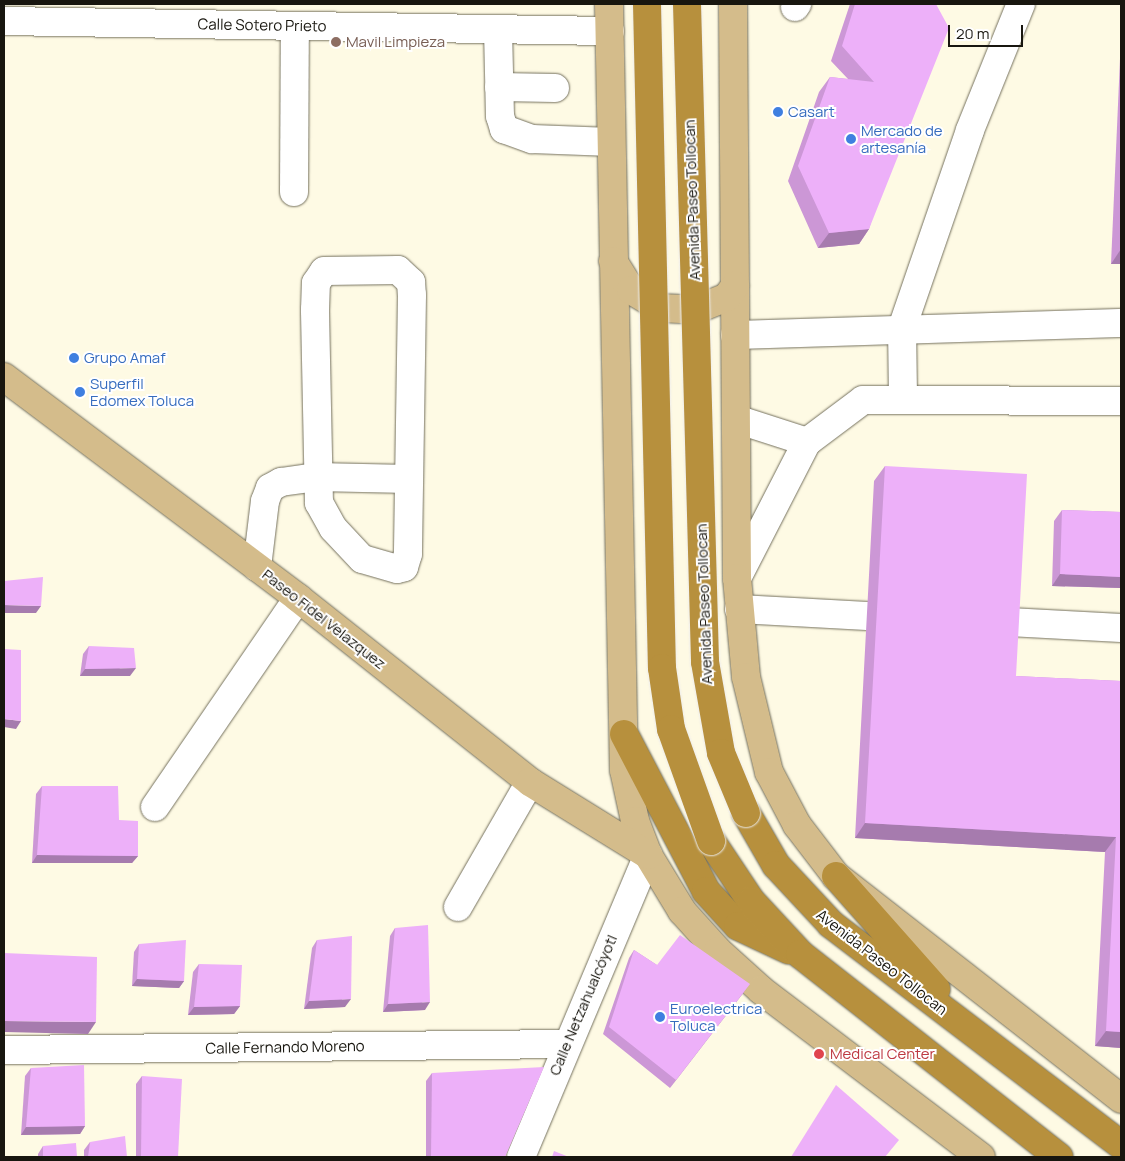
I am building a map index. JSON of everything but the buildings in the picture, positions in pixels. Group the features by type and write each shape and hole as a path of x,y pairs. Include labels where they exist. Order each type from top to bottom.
{"highway":[{"path":"647,4 662,668 671,729 711,842 751,901 800,954 1059,1157"},
{"name":"Avenida Paseo Tollocan","path":"687,4 705,662 719,745 746,814 776,865 812,907 978,1037 1121,1145"},
{"path":"624,734 706,891 738,926 764,942 800,954"},
{"path":"836,876 978,1037"}],"main road":[{"path":"609,4 624,734 628,787 648,855 682,911 718,952 980,1157"},
{"path":"610,31 625,4"},
{"path":"729,11 735,286 737,578 750,701 769,772 797,826 836,876 1121,1099"},
{"path":"613,261 631,290 661,308 695,310 727,297 735,286"},
{"name":"Paseo Fidel Velazquez","path":"4,376 298,598 530,782 648,855"}],"street":[{"path":"903,397 902,328 970,130 1021,4"},
{"name":"Calle Sotero Prieto","path":"4,21 610,31"},
{"path":"294,192 295,26"},
{"path":"498,29 499,87 504,129 515,136 611,142"},
{"path":"499,87 555,88"},
{"path":"335,270 398,270 411,282 409,479 408,562 397,569 362,559 333,528 319,503 316,477 319,277 335,270"},
{"path":"735,335 902,328 1121,323"},
{"path":"737,578 807,442 863,400 903,397 1121,401"},
{"path":"736,419 807,442"},
{"path":"257,567 270,488 281,482 316,477 409,479"},
{"path":"155,807 298,598"},
{"path":"739,609 867,616"},
{"path":"1009,622 1121,628"},
{"path":"458,907 530,782"},
{"name":"Calle Netzahualcóyotl","path":"521,1157 566,1044 648,855"},
{"name":"Calle Fernando Moreno","path":"4,1050 566,1044"}],"place":[{"name":"Mavil Limpieza","path":"336,42"},
{"name":"Casart","path":"778,112"},
{"name":"Mercado de artesanía","path":"851,139"},
{"name":"Grupo Amaf","path":"74,358"},
{"name":"Superfil Edomex Toluca","path":"80,392"},
{"name":"Euroelectrica Toluca","path":"660,1017"},
{"name":"Medical Center","path":"819,1054"}]}
